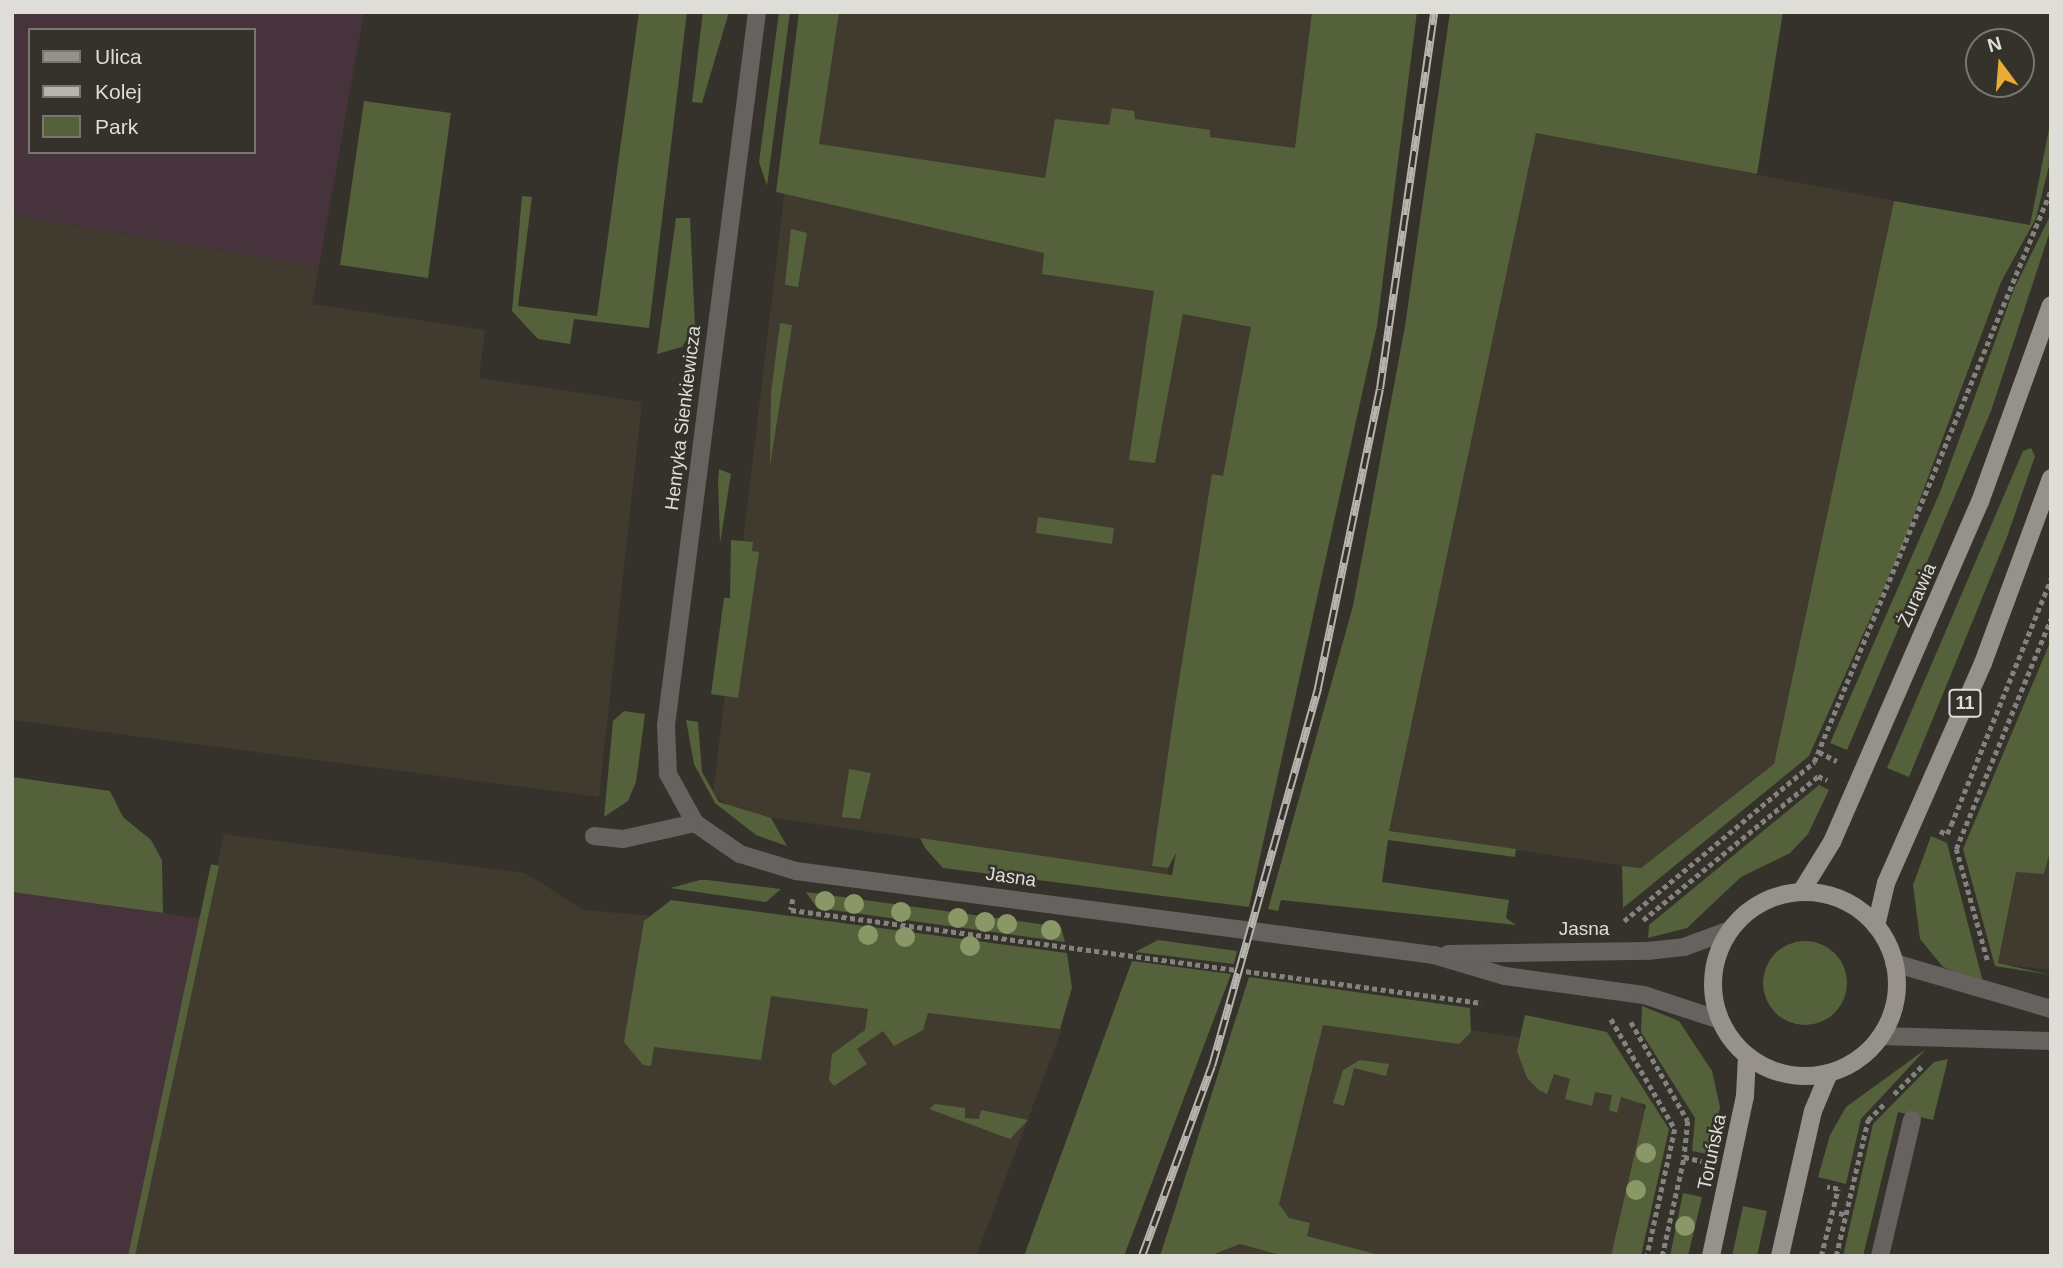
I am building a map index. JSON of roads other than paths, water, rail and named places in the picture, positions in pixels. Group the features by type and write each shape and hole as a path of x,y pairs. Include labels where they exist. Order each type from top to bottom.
{"main road":[{"name":"Żurawia","path":"1801,892 1832,842 1980,502 2051,305"},
{"name":"11","path":"1876,926 1886,883 1983,663 2051,478"},
{"path":"1801,892 1838,899 1876,926 1894,963 1895,1000 1881,1036 1858,1059 1829,1073 1791,1075 1747,1056 1720,1020 1713,974 1730,930 1758,905 1801,892"},
{"name":"Toruńska","path":"1711,1256 1745,1096 1747,1056"},
{"path":"1780,1256 1813,1111 1829,1073"}],"street":[{"name":"Henryka Sienkiewicza","path":"695,823 668,774 666,725 757,12"},
{"path":"594,836 623,839 695,823"},
{"name":"Jasna","path":"695,823 740,854 796,871 1434,955 1647,951 1684,947 1730,930"},
{"name":"Jasna","path":"1434,955 1505,976 1644,995 1720,1020"},
{"path":"1894,963 2051,1009"},
{"path":"1881,1036 2051,1041"},
{"path":"1881,1256 1912,1121"}],"railway":[{"path":"1142,1256 1212,1066 1318,688 1380,389 1434,12"}]}
